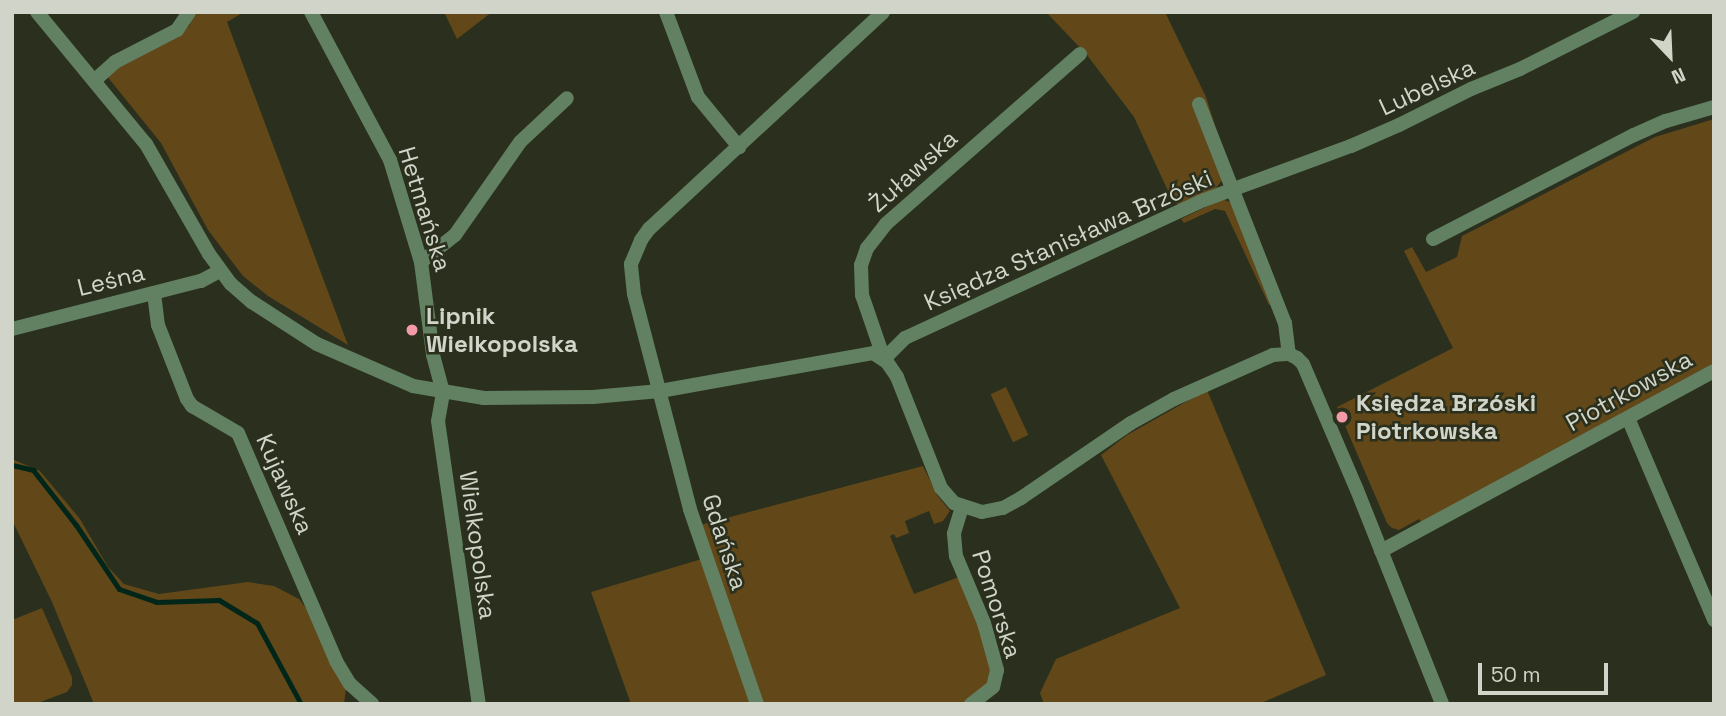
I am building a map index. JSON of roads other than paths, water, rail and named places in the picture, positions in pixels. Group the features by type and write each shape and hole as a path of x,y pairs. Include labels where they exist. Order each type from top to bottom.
{"street":[{"path":"37,12 146,144 220,271 252,302 317,344 384,376 443,393 527,400 660,390 859,353 873,353 884,359 897,377 941,488 962,508 982,512 1003,508 1131,423 1174,399 1272,355 1289,354"},
{"path":"95,80 115,62 177,30 189,12"},
{"name":"Hetmańska","path":"311,12 370,117 390,160 421,262 433,355 443,393"},
{"path":"666,12 698,97 738,148"},
{"name":"Gdańska","path":"757,704 690,509 630,276 635,250 649,229 883,12"},
{"name":"Lubelska","path":"1234,190 1387,130 1471,89 1520,69 1633,12"},
{"name":"Żuławska","path":"884,359 862,295 861,265 867,248 886,225 1080,54"},
{"path":"421,262 455,235 520,142 566,98"},
{"path":"1199,104 1234,190"},
{"path":"1433,239 1634,135 1666,121 1714,107"},
{"name":"Księdza Stanisława Brzóski","path":"884,359 905,338 1204,200 1234,190 1285,323 1289,354 1303,364 1442,704"},
{"name":"Leśna","path":"12,328 201,281 220,271"},
{"name":"Kujawska","path":"154,293 158,325 187,399 192,406 238,433 336,661 350,684 372,704"},
{"name":"Piotrkowska","path":"1381,551 1714,371"},
{"name":"Wielkopolska","path":"443,393 438,421 479,703"},
{"path":"1628,418 1714,621"},
{"name":"Pomorska","path":"962,508 954,534 956,556 988,634 997,670 993,687 971,704"},
{"path":"472,704 479,703"}],"waterway":[{"path":"12,465 33,470 76,525 119,589 156,602 219,600 257,623 301,704"}],"place":[{"name":"Lipnik Wielkopolska","path":"412,330"},
{"name":"Księdza Brzóski Piotrkowska","path":"1342,417"}]}
